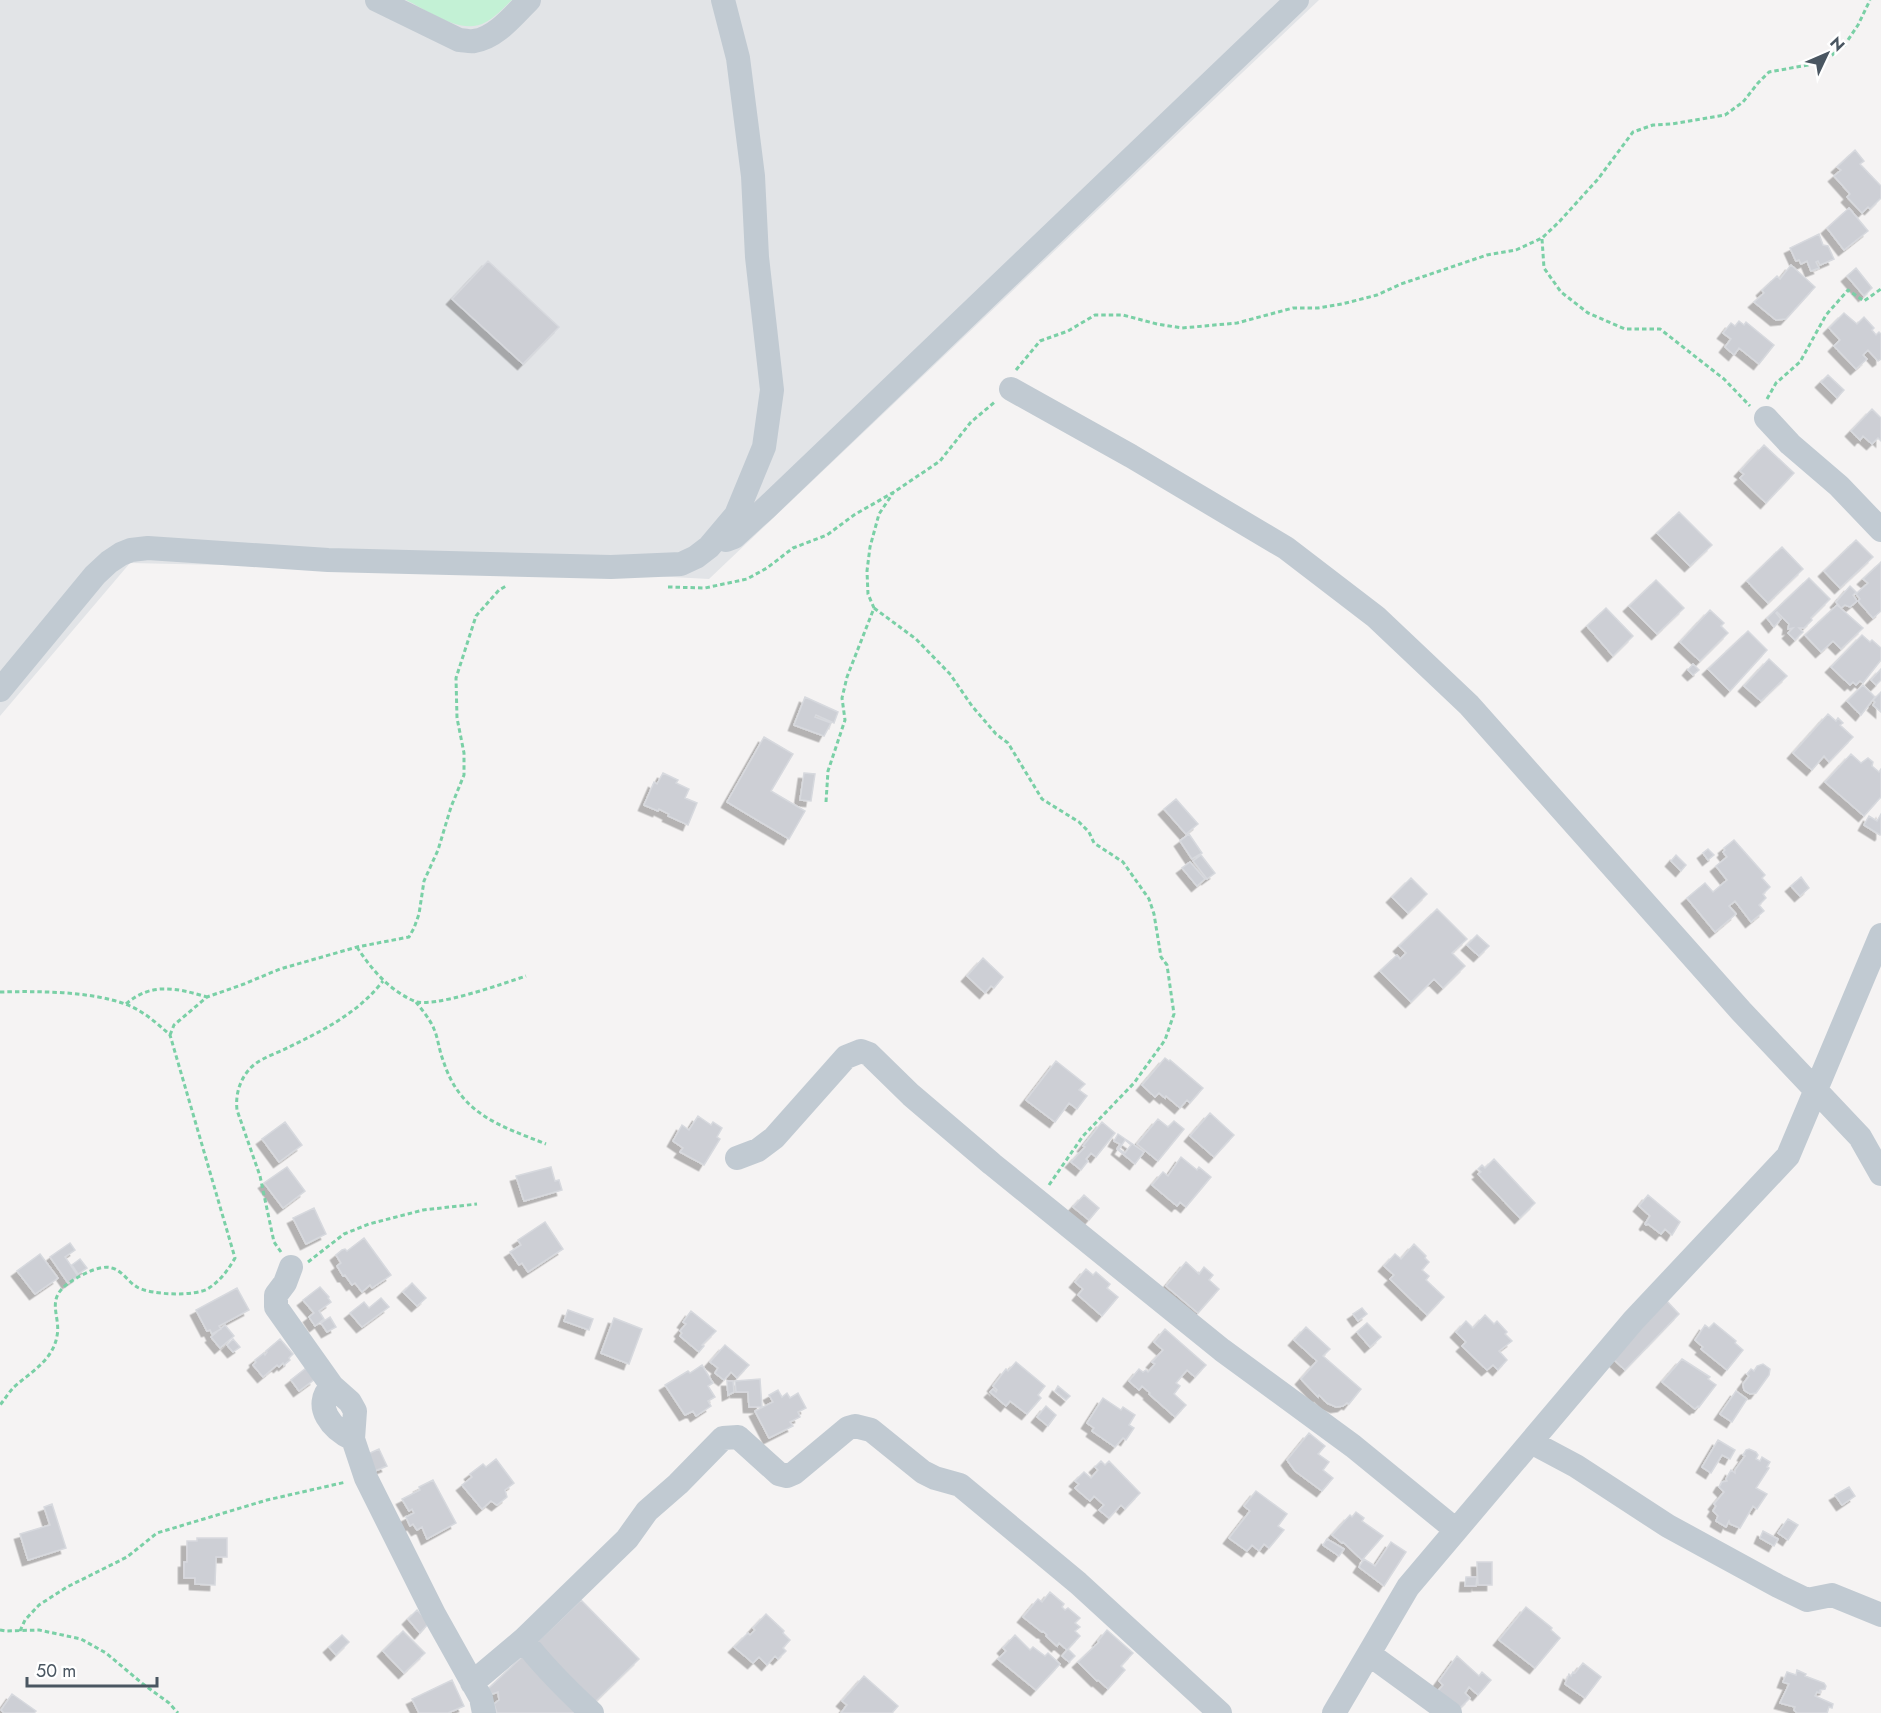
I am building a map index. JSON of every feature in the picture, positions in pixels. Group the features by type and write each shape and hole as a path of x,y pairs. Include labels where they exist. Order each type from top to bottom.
{"street":[{"path":"377,0 459,40 474,41 488,36 506,24 529,0"},
{"path":"709,547 736,515 765,447 772,390 757,257 751,164 738,58 723,0"},
{"path":"0,690 95,575 109,562 132,550 195,550 328,560 610,567 681,564 709,547 734,537 1298,0"},
{"path":"1011,389 1131,456 1286,548 1376,617 1469,705 1741,1011 1860,1137 1881,1174"},
{"path":"1766,418 1790,444 1839,486 1881,530"},
{"path":"1334,1713 1408,1587 1633,1321 1788,1156 1881,934"},
{"path":"737,1158 758,1149 774,1138 846,1057 861,1051 869,1054 911,1095 1039,1202 1222,1350 1353,1446 1456,1530"},
{"path":"291,1267 285,1283 276,1295 276,1307 332,1386 326,1392 324,1399 327,1418 338,1430 353,1439 366,1478 434,1614 481,1698 484,1713"},
{"path":"472,1683 523,1640 627,1539 647,1511 678,1484 723,1438 738,1437 779,1474 787,1476 794,1473 848,1428 855,1426 871,1430 928,1475 960,1485 1078,1582 1220,1713"},
{"path":"1531,1442 1576,1466 1668,1526 1778,1586 1807,1600 1832,1595 1881,1615"},
{"path":"523,1640 548,1670 592,1713"},
{"path":"1369,1654 1450,1713"}],"path":[{"path":"660,587 705,588 747,579 768,568 793,548 827,535 854,515 940,461 971,422 1011,389 1013,373 1040,341 1068,332 1095,315 1123,315 1182,328 1237,323 1293,308 1318,308 1377,295 1401,284 1476,258 1516,250 1542,238 1580,201 1633,132 1653,125 1725,116 1743,102 1769,72 1808,65 1832,55 1844,46 1858,25 1870,0"},
{"path":"1542,238 1544,268 1561,292 1588,313 1625,329 1660,329 1724,379 1745,402 1766,418"},
{"path":"1766,418 1767,400 1776,383 1800,362 1826,315 1839,299 1848,290 1864,301 1881,290"},
{"path":"894,492 879,514 870,547 867,571 868,594 874,608 916,639 950,674 972,706 996,734 1008,743 1042,798 1079,822 1089,832 1094,843 1123,862 1149,899 1154,914 1161,957 1167,965 1174,1014 1165,1040 1134,1083 1083,1136 1039,1202"},
{"path":"170,1035 174,1025 207,997 280,969 357,947 409,937 414,928 424,881 438,850 451,807 464,775 464,753 457,718 456,678 476,616 499,590 508,585"},
{"path":"826,802 828,771 845,720 842,698 847,677 874,608"},
{"path":"357,947 369,966 383,981 416,1002 434,1028 443,1062 457,1091 471,1107 493,1123 546,1144"},
{"path":"416,1002 456,997 526,976"},
{"path":"383,981 370,998 347,1016 255,1064 241,1081 236,1099 237,1110 260,1176 274,1242 291,1267 313,1259 325,1247 344,1234 369,1224 423,1210 477,1204"},
{"path":"126,1004 138,993 173,988 207,997"},
{"path":"0,992 42,991 126,1004 150,1018 170,1035 235,1258 225,1275 206,1290 171,1294 139,1288 121,1272 111,1267 101,1267 65,1286 56,1298 54,1312 58,1335 46,1361 13,1389 0,1405"},
{"path":"20,1631 25,1620 39,1605 68,1587 127,1557 157,1533 267,1500 366,1478"},
{"path":"0,1630 39,1630 81,1639 106,1653 169,1703 178,1713"}],"shaded area":[{"path":"0,0 1319,0 709,579 616,574 130,563 0,716"}],"green space":[{"path":"406,0 512,0 486,22 476,26 466,26 445,20"}],"building":[{"path":"1855,150 1864,161 1860,164 1881,186 1881,198 1870,209 1868,207 1862,213 1847,197 1850,194 1834,176 1841,170 1837,167"},
{"path":"1849,208 1868,231 1844,250 1827,228"},
{"path":"1819,234 1823,245 1828,246 1834,259 1820,265 1818,261 1816,262 1819,268 1811,271 1807,261 1801,264 1799,260 1796,261 1790,248"},
{"path":"488,261 559,327 523,364 452,299"},
{"path":"1791,265 1815,287 1786,319 1776,320 1754,302 1764,293 1762,290 1777,276 1780,279"},
{"path":"1856,268 1872,288 1864,296 1847,276"},
{"path":"1844,313 1857,324 1864,317 1874,328 1872,330 1876,335 1879,332 1881,334 1881,359 1878,361 1868,350 1863,355 1867,359 1856,369 1834,346 1840,340 1829,328"},
{"path":"1739,321 1744,325 1746,322 1774,345 1759,364 1739,348 1734,355 1725,347 1731,339 1723,333 1731,323 1735,326"},
{"path":"1828,375 1844,390 1837,398 1821,382"},
{"path":"1872,409 1881,418 1881,441 1878,438 1872,444 1863,436 1860,440 1851,431"},
{"path":"1764,445 1794,473 1766,503 1740,478 1744,474 1740,471"},
{"path":"1679,512 1712,545 1690,566 1657,533"},
{"path":"1856,540 1873,557 1840,588 1824,571"},
{"path":"1782,547 1803,569 1768,603 1747,581"},
{"path":"1881,562 1881,611 1873,618 1858,601 1860,599 1856,594 1868,583 1863,579"},
{"path":"1809,578 1830,599 1804,628 1799,628 1803,632 1795,640 1788,633 1793,628 1788,629 1789,624 1777,612 1781,619 1774,627 1767,618"},
{"path":"1656,580 1684,608 1657,634 1629,606"},
{"path":"1850,586 1856,592 1853,595 1857,601 1850,607 1845,605 1841,608 1836,602"},
{"path":"1837,605 1863,628 1841,649 1833,641 1821,652 1805,635"},
{"path":"1606,608 1633,636 1613,656 1587,626"},
{"path":"1710,610 1724,623 1721,626 1728,633 1700,661 1680,642"},
{"path":"1748,631 1767,650 1730,691 1708,669"},
{"path":"1862,635 1881,648 1881,660 1863,683 1860,681 1856,685 1853,682 1850,685 1831,667"},
{"path":"1769,659 1787,676 1761,701 1744,686"},
{"path":"1693,664 1699,670 1693,675 1688,670"},
{"path":"1881,669 1881,680 1876,685 1871,680"},
{"path":"1863,685 1875,697 1861,715 1847,701"},
{"path":"1881,692 1881,712 1873,705 1875,702 1873,700"},
{"path":"805,697 838,712 834,723 816,715 815,717 831,723 824,736 794,725"},
{"path":"1828,714 1836,721 1838,718 1843,723 1840,725 1853,737 1829,762 1824,756 1812,770 1793,753"},
{"path":"764,737 793,754 771,791 805,811 789,839 727,802"},
{"path":"1851,754 1861,763 1868,758 1879,772 1881,769 1881,797 1864,816 1825,782"},
{"path":"663,773 678,780 676,783 689,789 685,798 697,803 688,825 659,809 658,811 644,805 654,782 657,784"},
{"path":"804,773 815,774 811,801 800,800"},
{"path":"1176,799 1198,824 1186,834 1164,809"},
{"path":"1881,814 1880,835 1864,825 1869,816 1877,821"},
{"path":"1189,834 1202,853 1192,859 1180,841"},
{"path":"1734,840 1765,875 1762,878 1770,887 1763,894 1766,898 1759,905 1764,911 1751,922 1735,901 1729,906 1736,914 1715,932 1687,898 1705,883 1713,892 1727,880 1716,866 1727,857 1723,852 1724,848"},
{"path":"1708,849 1714,855 1708,860 1703,853"},
{"path":"1201,855 1215,873 1207,879 1193,861"},
{"path":"1676,855 1686,865 1681,871 1671,861"},
{"path":"1190,862 1205,879 1197,886 1182,868"},
{"path":"1801,877 1809,888 1800,896 1791,886"},
{"path":"1411,878 1427,894 1408,913 1392,897"},
{"path":"1437,909 1467,939 1452,953 1465,966 1443,988 1434,979 1411,1002 1380,971 1397,955 1400,959 1406,953 1399,946"},
{"path":"1477,935 1489,946 1479,956 1467,945"},
{"path":"983,958 1003,977 994,988 991,986 985,993 967,976"},
{"path":"1165,1058 1203,1088 1190,1103 1187,1100 1180,1108 1166,1096 1165,1098 1159,1093 1155,1097 1142,1085"},
{"path":"1056,1061 1085,1084 1079,1090 1087,1096 1077,1109 1069,1103 1055,1122 1026,1100"},
{"path":"1210,1113 1234,1135 1214,1157 1190,1136"},
{"path":"698,1116 711,1125 713,1122 722,1128 717,1137 720,1139 704,1165 680,1152 683,1148 673,1141 682,1125 689,1130"},
{"path":"1158,1119 1168,1127 1174,1121 1184,1129 1158,1161 1137,1144"},
{"path":"285,1122 302,1145 279,1162 262,1139"},
{"path":"1102,1122 1115,1133 1096,1157 1091,1153 1081,1170 1071,1162 1085,1147 1083,1146"},
{"path":"1118,1134 1144,1152 1135,1164 1117,1149 1120,1144 1114,1141","holes":["1125,1140 1131,1145 1125,1153 1119,1149"]},
{"path":"1181,1157 1197,1170 1199,1167 1211,1177 1186,1207 1180,1202 1177,1206 1152,1185 1163,1172 1168,1176"},
{"path":"1494,1159 1535,1203 1520,1218 1478,1174 1481,1172 1478,1169 1482,1165 1485,1168"},
{"path":"287,1167 305,1191 283,1208 264,1183"},
{"path":"551,1167 555,1181 559,1180 562,1190 524,1201 516,1176"},
{"path":"1084,1195 1099,1208 1089,1220 1073,1207"},
{"path":"1648,1195 1680,1222 1672,1235 1665,1229 1661,1234 1645,1224 1650,1216 1639,1206"},
{"path":"314,1208 326,1234 306,1244 293,1218"},
{"path":"545,1222 563,1249 528,1272 522,1263 519,1265 510,1252 521,1245 518,1240"},
{"path":"364,1238 391,1275 372,1288 370,1285 362,1292 355,1283 352,1285 345,1275 343,1276 337,1266 341,1263 336,1255 342,1250 347,1251"},
{"path":"70,1243 75,1250 65,1257 78,1276 68,1283 50,1257"},
{"path":"1414,1244 1429,1262 1422,1270 1429,1276 1426,1280 1444,1297 1427,1315 1390,1279 1394,1275 1384,1266 1395,1254 1401,1259"},
{"path":"40,1254 58,1278 35,1294 17,1271"},
{"path":"80,1259 87,1268 78,1274 72,1265"},
{"path":"1186,1262 1199,1274 1204,1267 1213,1275 1209,1280 1219,1289 1198,1313 1166,1286"},
{"path":"1086,1269 1093,1275 1096,1272 1110,1284 1107,1288 1118,1297 1102,1316 1078,1295 1083,1289 1075,1282"},
{"path":"412,1283 426,1298 417,1306 403,1292"},
{"path":"320,1287 331,1302 319,1311 324,1319 315,1326 309,1317 314,1313 303,1300"},
{"path":"237,1288 249,1310 219,1326 221,1329 212,1334 210,1330 207,1331 196,1310"},
{"path":"381,1298 389,1307 362,1327 350,1313 364,1302 369,1308"},
{"path":"1665,1299 1679,1314 1625,1370 1610,1356"},
{"path":"1362,1308 1367,1314 1358,1321 1353,1314"},
{"path":"568,1310 593,1319 589,1330 564,1321"},
{"path":"691,1311 716,1331 702,1345 704,1346 699,1352 680,1336 682,1333 680,1331 686,1324 683,1322"},
{"path":"1485,1315 1494,1324 1497,1321 1512,1341 1499,1351 1507,1360 1498,1370 1493,1365 1487,1370 1462,1346 1466,1342 1456,1332 1466,1321 1473,1328"},
{"path":"330,1317 336,1327 327,1332 321,1323"},
{"path":"614,1318 642,1329 629,1364 601,1353"},
{"path":"1367,1323 1381,1337 1370,1347 1357,1332"},
{"path":"1714,1323 1736,1341 1735,1343 1743,1350 1727,1370 1701,1349 1703,1347 1695,1340 1705,1325 1709,1328"},
{"path":"225,1325 234,1336 220,1348 211,1337"},
{"path":"1306,1327 1330,1349 1323,1356 1361,1389 1349,1404 1336,1407 1327,1403 1301,1379 1317,1361 1294,1340"},
{"path":"1165,1329 1206,1365 1195,1377 1187,1370 1176,1383 1180,1386 1174,1394 1186,1405 1175,1417 1142,1386 1139,1390 1129,1381 1139,1369 1148,1372 1155,1364 1152,1362 1163,1350 1154,1342"},
{"path":"233,1339 240,1347 233,1352 227,1345"},
{"path":"280,1339 293,1354 284,1365 283,1363 279,1367 277,1365 263,1377 253,1365 255,1360 264,1353 265,1355 266,1351"},
{"path":"725,1345 749,1365 737,1378 731,1372 724,1380 715,1373 718,1368 710,1362"},
{"path":"1682,1359 1710,1377 1708,1379 1716,1385 1695,1409 1662,1382"},
{"path":"1016,1362 1045,1386 1038,1395 1041,1398 1027,1414 1010,1401 1006,1406 990,1392 993,1389 996,1392 993,1386 1006,1369 1008,1371"},
{"path":"1763,1364 1770,1369 1769,1375 1756,1393 1750,1394 1744,1390 1743,1384 1749,1376 1747,1374 1751,1369 1754,1371 1757,1366"},
{"path":"702,1365 713,1383 708,1386 715,1397 708,1401 711,1406 696,1416 693,1411 685,1415 665,1385"},
{"path":"306,1368 315,1379 299,1391 291,1380"},
{"path":"760,1379 762,1407 749,1407 748,1392 736,1392 735,1381"},
{"path":"727,1381 733,1381 734,1392 728,1395"},
{"path":"1058,1386 1070,1396 1066,1400 1055,1391"},
{"path":"778,1390 782,1397 787,1393 790,1398 798,1393 806,1408 798,1412 800,1417 790,1422 793,1426 769,1438 755,1411 773,1402 769,1395"},
{"path":"1736,1391 1747,1399 1732,1422 1720,1414"},
{"path":"1103,1398 1121,1410 1123,1407 1135,1415 1129,1425 1134,1428 1126,1440 1123,1438 1115,1447 1092,1431 1094,1428 1087,1423"},
{"path":"1046,1406 1056,1415 1048,1426 1037,1417"},
{"path":"1309,1433 1325,1446 1318,1454 1329,1462 1323,1470 1333,1478 1322,1491 1295,1471 1287,1460"},
{"path":"1718,1440 1735,1450 1730,1459 1722,1455 1711,1473 1702,1467"},
{"path":"379,1449 387,1466 375,1471 368,1454"},
{"path":"1749,1449 1756,1452 1758,1455 1756,1459 1760,1461 1762,1457 1770,1462 1767,1467 1769,1468 1756,1488 1767,1494 1757,1509 1753,1506 1740,1528 1730,1524 1729,1521 1726,1527 1716,1521 1718,1516 1713,1511 1716,1506 1714,1504 1724,1492 1719,1487 1722,1482 1727,1481 1731,1470 1735,1473 1745,1456 1743,1455"},
{"path":"496,1459 514,1483 505,1490 507,1497 497,1505 491,1501 482,1509 462,1485 472,1477 470,1474 483,1464 486,1467"},
{"path":"1101,1461 1105,1465 1109,1461 1140,1493 1125,1509 1121,1505 1109,1518 1099,1510 1104,1505 1094,1496 1090,1501 1075,1488 1079,1484 1075,1481 1084,1472 1091,1478 1098,1470 1095,1467"},
{"path":"433,1480 456,1523 427,1539 422,1527 417,1530 413,1524 410,1526 406,1517 414,1513 412,1509 409,1511 402,1499"},
{"path":"1849,1487 1855,1496 1842,1505 1835,1495"},
{"path":"1256,1491 1287,1514 1278,1526 1284,1530 1269,1548 1264,1544 1259,1551 1252,1545 1247,1551 1229,1538 1250,1511 1244,1506"},
{"path":"52,1504 66,1548 28,1560 20,1534 50,1525 44,1507"},
{"path":"1356,1512 1364,1518 1362,1521 1383,1536 1362,1560 1332,1535 1350,1515 1352,1517"},
{"path":"1788,1519 1798,1525 1788,1540 1778,1533"},
{"path":"1763,1531 1778,1539 1774,1546 1760,1538"},
{"path":"197,1538 227,1538 227,1557 216,1557 215,1585 195,1584 195,1578 184,1578 187,1541 197,1541"},
{"path":"1327,1539 1344,1549 1339,1556 1323,1545"},
{"path":"1391,1542 1406,1552 1384,1586 1359,1567 1364,1559 1375,1566"},
{"path":"1477,1562 1492,1562 1492,1585 1478,1585"},
{"path":"1466,1577 1477,1577 1476,1586 1465,1586"},
{"path":"1050,1592 1064,1604 1062,1607 1065,1610 1068,1608 1080,1618 1075,1623 1080,1627 1075,1631 1080,1636 1068,1649 1075,1656 1069,1662 1062,1656 1067,1650 1059,1643 1057,1646 1043,1631 1023,1617 1038,1599 1042,1602"},
{"path":"581,1600 639,1659 594,1703 535,1644"},
{"path":"1526,1607 1552,1628 1551,1630 1560,1638 1535,1668 1499,1640"},
{"path":"417,1610 429,1623 420,1633 408,1619"},
{"path":"766,1614 790,1640 783,1648 786,1651 778,1659 775,1656 767,1665 759,1657 753,1663 734,1647 748,1633 750,1635 755,1630 753,1628"},
{"path":"1107,1630 1133,1653 1121,1666 1125,1670 1108,1689 1078,1662 1099,1642"},
{"path":"403,1631 425,1653 404,1673 383,1651"},
{"path":"342,1635 349,1642 336,1655 329,1647"},
{"path":"1015,1635 1030,1650 1033,1647 1045,1656 1048,1653 1060,1664 1036,1690 998,1659 1006,1651 1003,1648"},
{"path":"525,1654 583,1713 497,1713 494,1704 499,1700 498,1692 492,1694 488,1689"},
{"path":"1457,1656 1479,1676 1482,1672 1491,1680 1478,1695 1469,1687 1465,1693 1470,1698 1458,1710 1437,1692 1443,1685 1439,1681"},
{"path":"1583,1663 1601,1677 1585,1698 1565,1684 1569,1674 1571,1676 1573,1672 1575,1673"},
{"path":"1797,1670 1806,1674 1805,1676 1824,1683 1825,1689 1820,1690 1820,1693 1817,1692 1815,1696 1833,1704 1827,1713 1797,1713 1794,1710 1795,1707 1780,1703 1789,1684 1783,1682 1787,1672 1796,1675"},
{"path":"864,1676 898,1706 892,1713 841,1713 847,1705 842,1701"},
{"path":"452,1680 464,1706 448,1713 419,1713 412,1699"},
{"path":"12,1694 36,1711 34,1713 4,1713 1,1710"}]}
